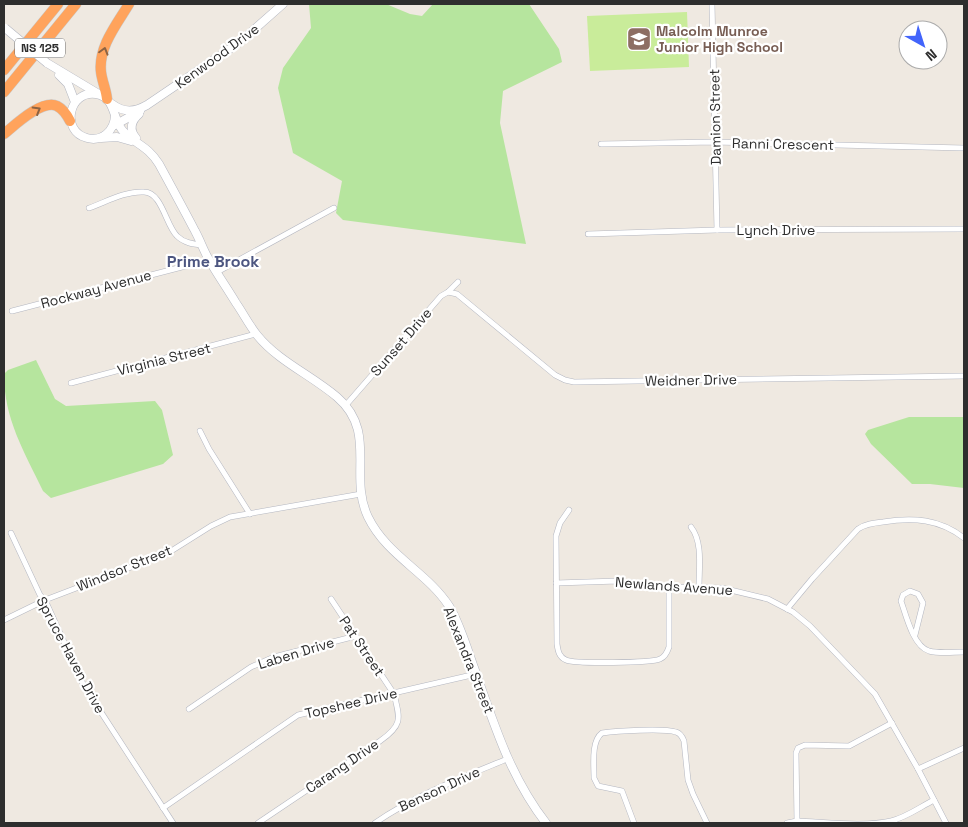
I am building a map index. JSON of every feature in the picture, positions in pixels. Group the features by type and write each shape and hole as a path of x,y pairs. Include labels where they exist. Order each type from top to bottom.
{"highway":[{"name":"NS 125","path":"4,70 58,4"},
{"name":"NS 125","path":"4,92 76,4"},
{"path":"107,99 101,72 102,53 129,4"},
{"path":"4,134 36,109 49,104 59,107 70,121"}],"main road":[{"name":"Kenwood Drive","path":"115,122 144,108 248,36 283,4"},
{"path":"5,27 68,84 75,102"},
{"path":"46,64 107,99 114,108 115,122 107,134 96,139"},
{"path":"107,99 96,94 88,94 75,102 70,113 70,121 73,128 81,136 89,139 117,137 143,145"},
{"name":"Kenwood Drive","path":"107,99 118,108 127,111 144,108"},
{"path":"143,145 134,136 132,130 134,119 144,108"},
{"name":"Alexandra Street","path":"115,122 124,132 143,145 152,154 209,260 256,334 278,356 328,389 346,405 355,418 360,433 361,494 368,517 376,531 397,556 438,592 450,607 507,759 530,803 546,823"}],"street":[{"name":"Damion Street","path":"712,4 717,230"},
{"name":"Ranni Crescent","path":"601,144 715,142 964,148"},
{"path":"89,208 118,196 148,192 156,198 177,236 189,243 202,245"},
{"path":"216,272 334,208"},
{"name":"Lynch Drive","path":"588,234 717,230 964,229"},
{"name":"Rockway Avenue","path":"12,311 209,260"},
{"name":"Sunset Drive","path":"346,405 441,296 458,282"},
{"name":"Weidner Drive","path":"448,292 457,294 555,375 574,382 964,376"},
{"name":"Virginia Street","path":"71,383 256,334"},
{"path":"200,431 209,449 250,514"},
{"name":"Windsor Street","path":"4,620 44,600 168,553 211,526 230,517 361,494"},
{"path":"569,510 556,531 558,649 562,658 576,661 651,661 661,659 665,656 670,642 669,587"},
{"path":"787,609 812,579 863,526 914,518 947,527 964,538"},
{"path":"691,527 696,535 698,544 700,587"},
{"name":"Spruce Haven Drive","path":"11,533 84,686 173,823"},
{"name":"Newlands Avenue","path":"556,583 618,581 669,587 722,588 745,592 787,609 805,621 869,687 892,723 946,823"},
{"path":"914,635 924,603 918,594 910,591 903,595 901,601 914,635 919,645 927,650 964,652"},
{"name":"Pat Street","path":"331,599 394,694"},
{"name":"Laben Drive","path":"189,709 251,667 266,660 356,636"},
{"name":"Topshee Drive","path":"163,808 298,715 476,674"},
{"name":"Carang Drive","path":"258,823 394,730 399,715 394,694"},
{"path":"797,821 796,753 798,748 803,746 851,746 892,723"},
{"path":"634,823 622,791 598,786 595,783 595,745 598,736 602,733 673,731 680,734 683,739 690,785 707,823"},
{"path":"918,769 964,748"},
{"name":"Benson Drive","path":"378,822 393,810 422,794 507,759"},
{"path":"787,823 797,821 868,823 888,821 912,812 934,800"}],"green space":[{"path":"309,4 386,4 410,14 422,16 433,4 529,4 559,49 562,62 503,91 500,123 526,244 343,220 336,213 342,181 293,153 278,88 283,68 311,28"},
{"name":"Malcolm Munroe Junior High School","path":"687,12 689,67 590,71 587,16"},
{"path":"36,360 55,399 66,406 155,401 162,410 173,455 163,464 51,498 43,491 16,434 7,406 5,390 4,374 8,370"},
{"path":"909,417 964,417 964,488 912,484 871,444 865,434 868,430"}],"place":[{"name":"Malcolm Munroe Junior High School","path":"639,39"}],"district":[{"name":"Prime Brook","path":"213,261"}]}
